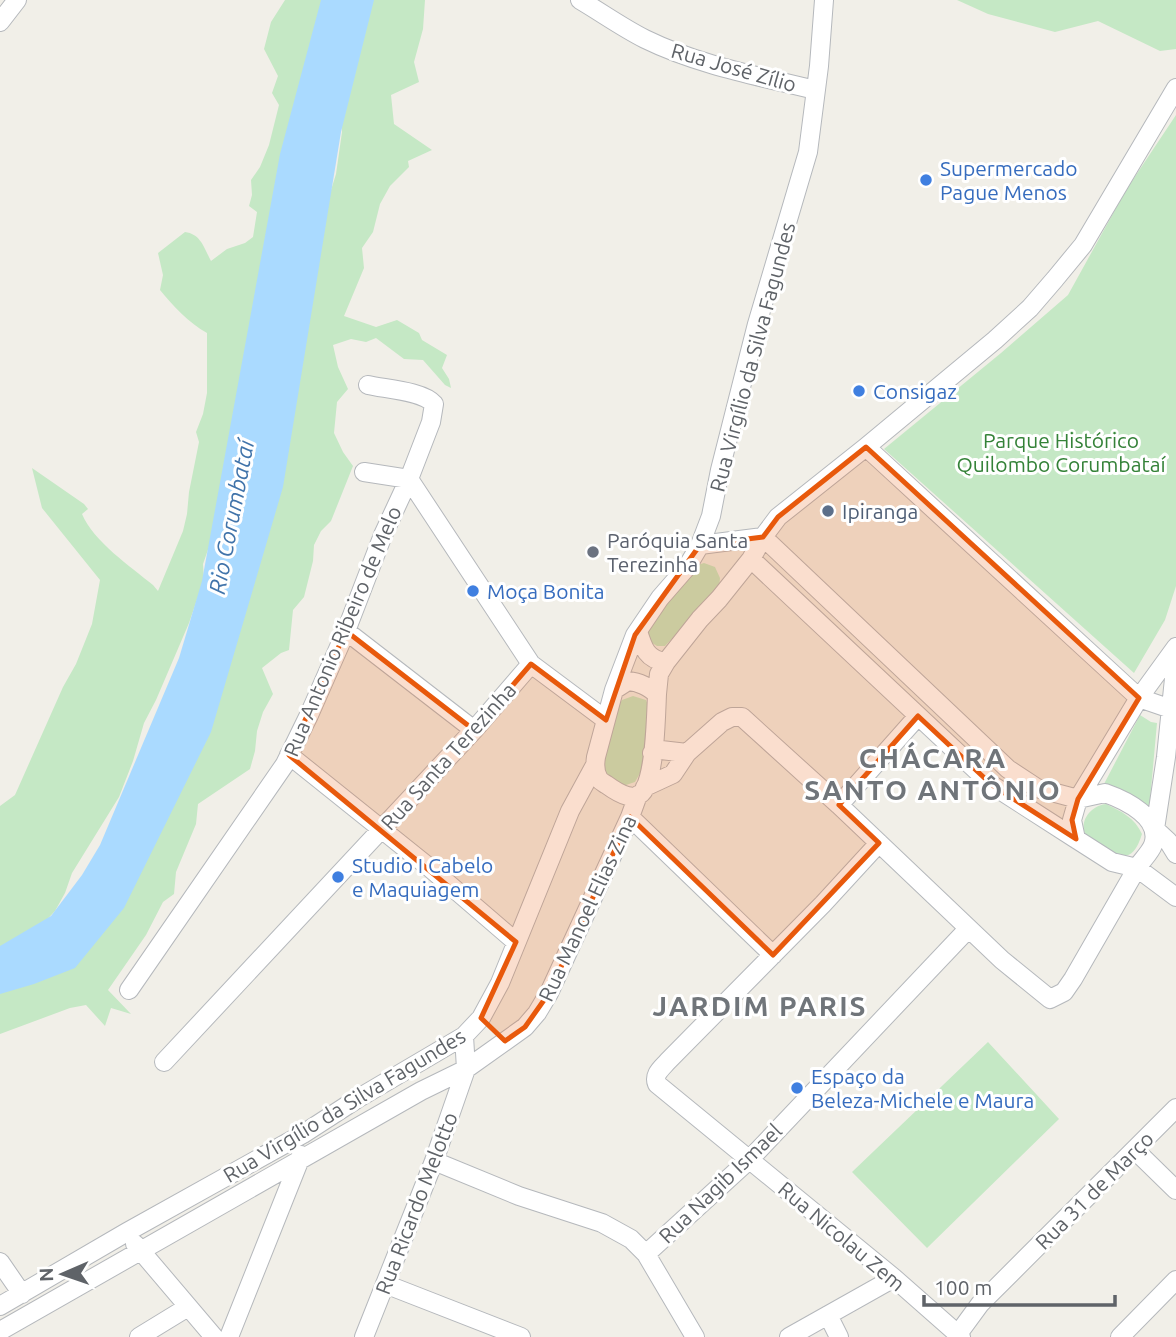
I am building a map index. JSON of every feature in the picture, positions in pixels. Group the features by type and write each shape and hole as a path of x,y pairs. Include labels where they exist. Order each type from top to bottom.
{"street":[{"path":"0,22 17,0"},
{"name":"Rua José Zílio","path":"580,0 643,39 683,55 815,90"},
{"name":"Rua Virgílio da Silva Fagundes","path":"0,1306 303,1134 464,1036 481,1018 500,983 570,811 595,765 614,690 638,631 660,598 687,567 700,545 711,516 757,324 808,152 824,0"},
{"path":"638,631 647,654 655,660 666,662 751,559 778,517 995,340 1038,298 1083,245 1176,88"},
{"name":"Rua Antonio Ribeiro de Melo","path":"129,990 285,764 346,631 383,535 409,479 431,422 434,404 429,399 413,394 368,385"},
{"path":"866,447 1139,698 1174,710"},
{"path":"364,472 409,479 531,664 606,720"},
{"path":"700,545 763,537"},
{"path":"763,537 1009,769 1037,788 1078,799 1105,793 1114,797 1147,817 1176,854"},
{"path":"751,559 992,785 1112,862 1137,868 1176,897"},
{"path":"346,631 474,730"},
{"path":"1076,839 1072,820 1078,799 1139,698 1176,647"},
{"path":"595,765 598,778 619,794 630,797 673,774 687,753 722,722 732,717 742,717 839,805 968,929 1050,999 1064,992 1153,845 1171,750 1176,659"},
{"name":"Rua Manoel Elias Zina","path":"466,1069 525,1027 549,993 650,774 659,674 666,662"},
{"name":"Rua Santa Terezinha","path":"164,1062 382,830 531,664"},
{"path":"614,690 628,681 649,687 657,694"},
{"path":"839,805 919,716"},
{"path":"652,753 661,750 687,753"},
{"path":"289,755 516,942"},
{"path":"630,817 773,955 879,843"},
{"name":"Rua Nagib Ismael","path":"646,1254 750,1158 968,929"},
{"name":"Rua Nicolau Zem","path":"773,955 668,1061 656,1077 657,1084 894,1278 959,1336"},
{"path":"481,1018 505,1041"},
{"path":"464,1036 466,1069"},
{"name":"Rua Virgílio da Silva Fagundes","path":"0,1331 300,1159 421,1091 466,1069"},
{"name":"Rua Ricardo Melotto","path":"364,1337 466,1069"},
{"name":"Rua 31 de Março","path":"959,1336 980,1304 1176,1108"},
{"path":"229,1337 300,1159 303,1134"},
{"path":"1135,1150 1176,1190"},
{"path":"433,1161 519,1196 602,1223 632,1239 646,1254 695,1337"},
{"path":"127,1232 140,1251 214,1337"},
{"path":"0,1262 22,1294"},
{"path":"789,1337 894,1278"},
{"path":"1120,1337 1176,1280"},
{"path":"385,1284 521,1337"},
{"path":"139,1337 188,1307"},
{"path":"828,1315 839,1337"}],"highlighted area":[{"path":"866,447 1139,698 1078,799 1072,820 1076,839 992,785 918,716 839,805 879,843 773,955 630,817 549,993 525,1027 505,1041 481,1018 516,942 289,755 346,631 474,730 531,664 606,720 635,635 700,545 763,537 778,517"}],"green space":[{"path":"285,0 342,0 203,564 204,579 189,623 144,723 119,797 72,873 55,911 41,926 0,948 0,806 15,795 76,664 92,624 100,580 42,508 32,468 84,504 88,509 82,514 95,534 158,591 183,531 187,514 199,442 196,432 207,393 207,333 182,314 160,290 163,275 158,253 185,232 198,239 211,261 227,249 253,237 257,212 249,206 252,195 251,180 269,145 279,105 272,93 278,76 264,49 271,22"},
{"path":"372,0 425,0 423,29 414,62 419,82 391,95 394,124 432,150 408,161 409,167 390,186 380,204 373,232 362,248 364,268 344,316 376,327 397,320 419,333 422,340 447,355 442,368 451,388 445,385 423,360 404,359 376,338 366,342 351,339 333,345 338,367 348,389 337,402 334,433 353,466 331,521 321,531 314,545 304,597 293,610 289,650 262,668 273,694 257,731 250,769 198,804 196,824 176,872 174,894 163,902 146,935 108,990 131,1014 111,1008 105,1026 86,1005 70,1008 0,1034 0,984 112,898 336,174 342,132 341,111"},
{"path":"957,0 1176,0 1176,49 1160,51 1098,21 1055,32 988,14"},
{"name":"Parque Histórico Quilombo Corumbataí","path":"1176,115 1176,586 1165,620 1134,673 884,449 1068,295 1126,190"},
{"path":"704,563 715,567 720,578 719,589 665,646 657,646 649,641 648,631 694,566"},
{"path":"633,696 646,700 651,712 643,768 635,782 623,786 609,779 601,770 615,710 622,700"},
{"path":"1140,715 1157,723 1149,811 1125,793 1104,784"},
{"path":"1106,804 1131,819 1142,834 1135,850 1126,856 1114,854 1100,846 1084,831 1086,817 1093,809"},
{"path":"988,1042 1059,1119 927,1248 852,1172"}],"water":[{"name":"Rio Corumbataí","path":"321,0 374,0 341,132 283,487 211,732 124,908 75,968 0,994 0,946 51,916 82,875 100,845 179,658 202,581 280,154"}],"place":[{"name":"Supermercado Pague Menos","path":"926,180"},
{"name":"Consigaz","path":"859,391"},
{"name":"Ipiranga","path":"828,511"},
{"name":"Paróquia Santa Terezinha","path":"593,552"},
{"name":"Moça Bonita","path":"473,591"},
{"name":"Studio I Cabelo e Maquiagem","path":"338,877"},
{"name":"Espaço da Beleza-Michele e Maura","path":"797,1088"}],"district":[{"name":"CHÁCARA SANTO ANTÔNIO","path":"933,773"},
{"name":"JARDIM PARIS","path":"760,1005"}]}
